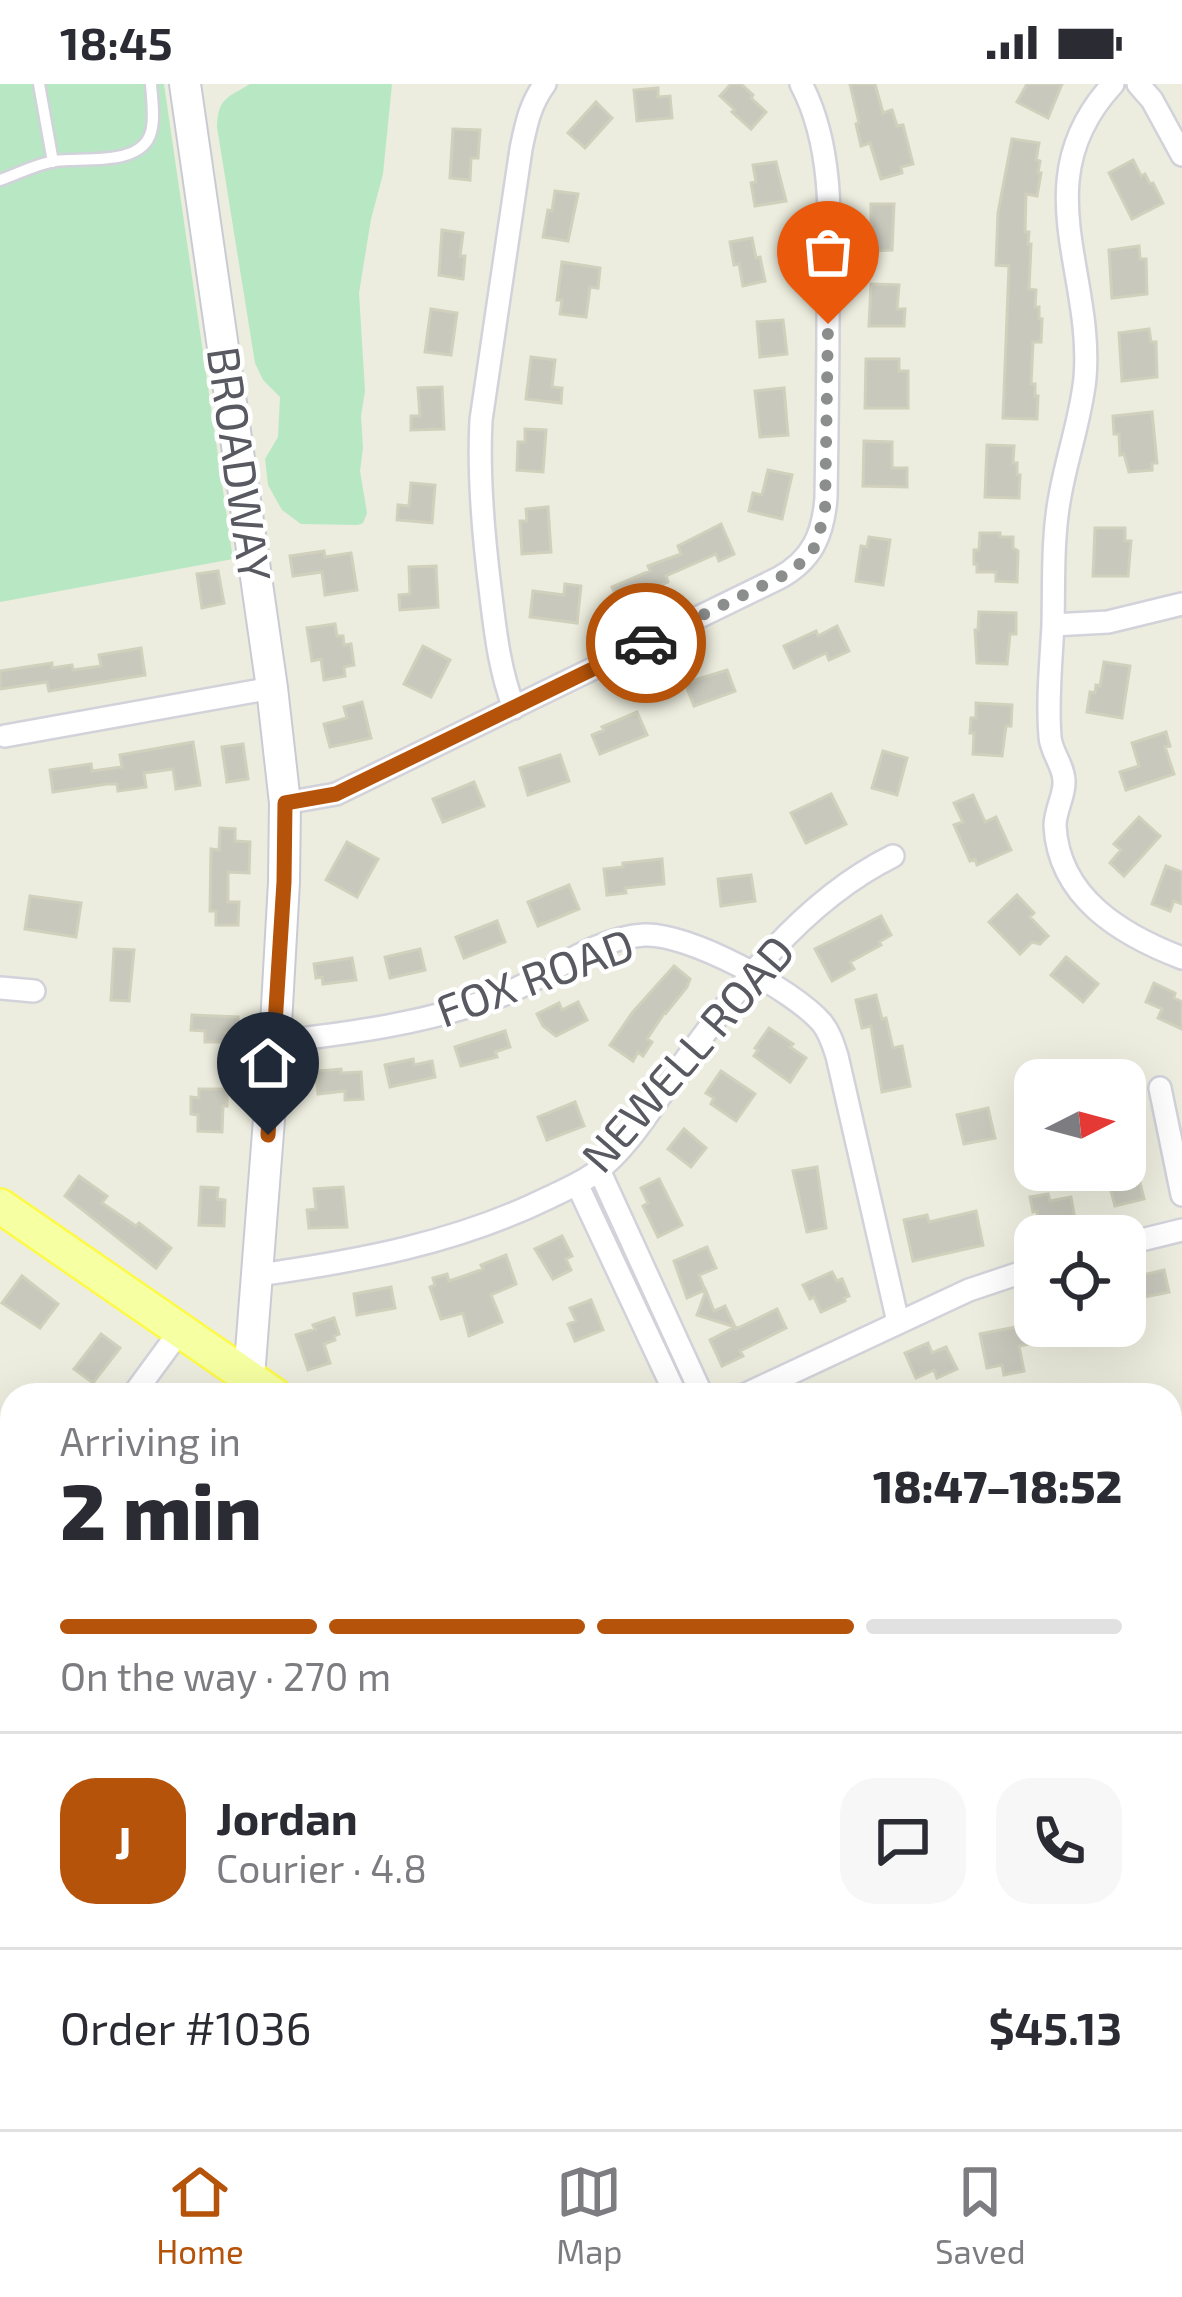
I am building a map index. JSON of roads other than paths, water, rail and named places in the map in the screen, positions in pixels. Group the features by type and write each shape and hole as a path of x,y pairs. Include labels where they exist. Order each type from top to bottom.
{"main road":[{"name":"BROADWAY","path":"185,84 285,803 275,1042 258,1276 261,1383"},
{"path":"5,1221 257,1383"}],"street":[{"path":"514,708 501,668 492,602 479,448 521,149 527,118 545,84"},
{"path":"285,803 336,794 778,578 798,567 814,548 826,498 828,214 820,140 801,84"},
{"path":"1113,84 1087,121 1067,188 1085,374 1059,496 1049,729 1064,780 1055,826 1062,855 1084,898 1098,913 1133,937 1182,958"},
{"path":"1138,84 1182,155"},
{"path":"1053,626 1108,622 1182,604"},
{"path":"4,736 272,688"},
{"name":"NEWELL ROAD","path":"258,1276 441,1240 494,1223 578,1184 599,1170 638,1125 751,973 820,905 860,873 893,856"},
{"name":"FOX ROAD","path":"275,1042 386,1028 450,1012 513,991 596,949 643,935 697,946 807,1008 830,1034 898,1322"},
{"path":"0,988 34,992"},
{"path":"1160,1088 1182,1195"},
{"path":"599,1170 697,1383"},
{"path":"578,1184 670,1383"},
{"path":"1146,1239 1182,1230"},
{"path":"769,1383 1014,1274"},
{"path":"142,1383 180,1331"}],"lane":[{"path":"39,84 53,162"},
{"path":"0,180 53,162 118,157 142,146 151,132 151,84"}]}
